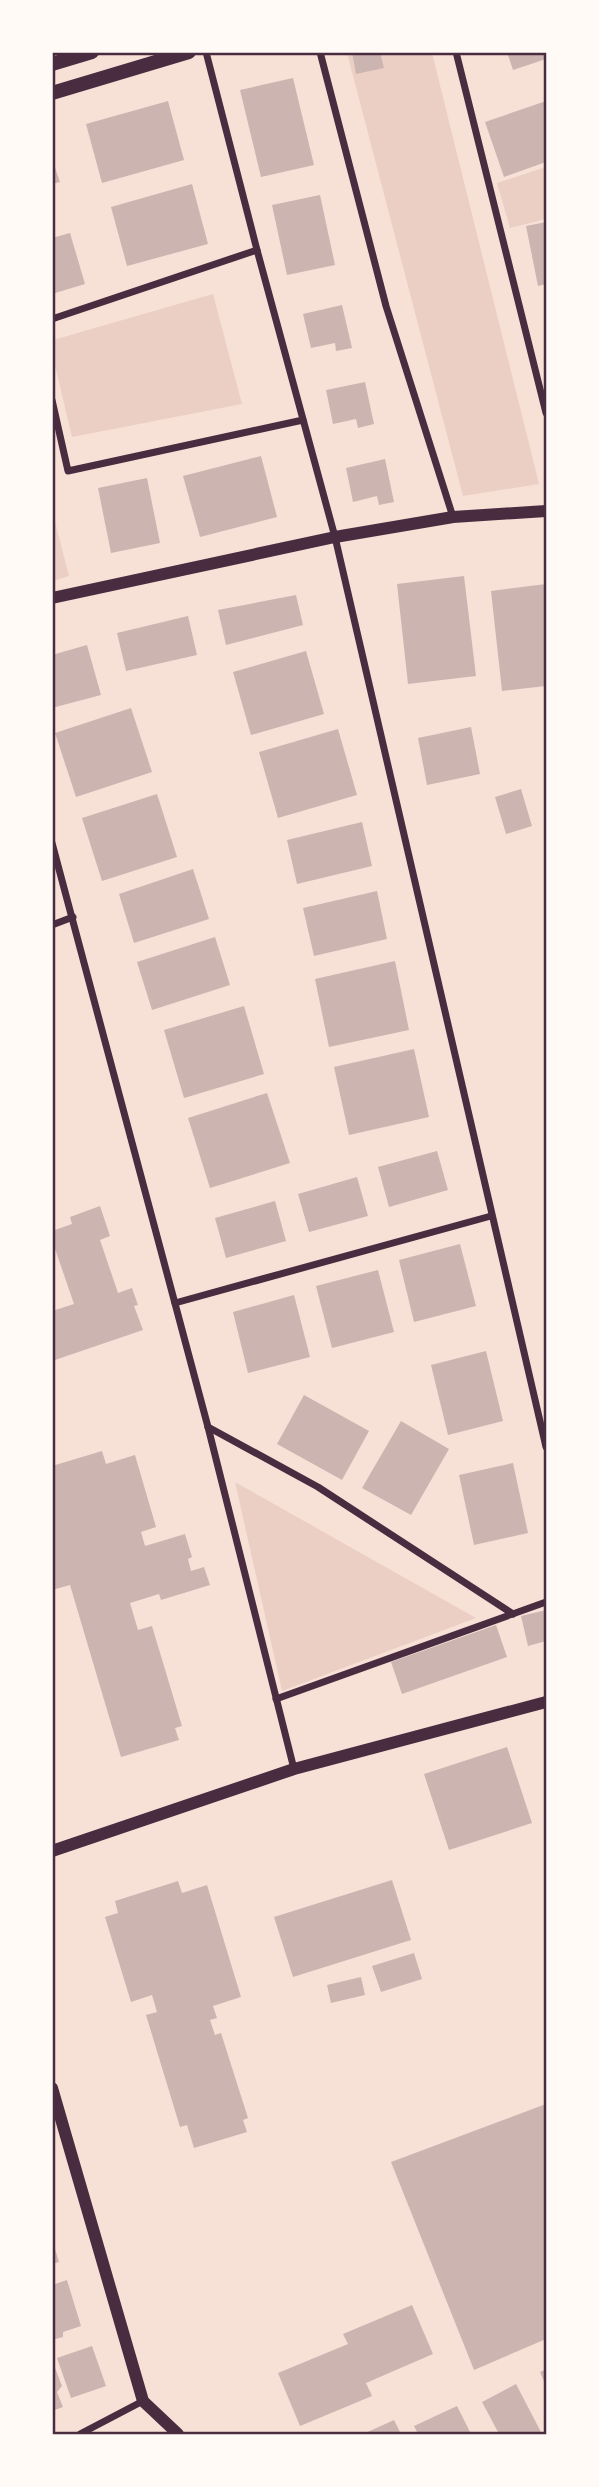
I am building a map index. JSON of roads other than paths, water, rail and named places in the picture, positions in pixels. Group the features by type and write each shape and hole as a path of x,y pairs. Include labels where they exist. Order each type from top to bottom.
{"main road":[{"path":"52,64 92,52"},
{"path":"52,93 189,52"}],"street":[{"path":"206,52 335,537 491,1216 547,1447"},
{"path":"320,52 386,306 453,517"},
{"path":"456,52 547,413"},
{"path":"52,319 257,250"},
{"path":"52,400 68,471 303,420"},
{"path":"52,598 335,537 453,517 547,511"},
{"path":"52,843 208,1427 294,1769"},
{"path":"52,925 73,917"},
{"path":"175,1303 491,1216"},
{"path":"208,1427 318,1487 513,1614"},
{"path":"276,1699 547,1602"},
{"path":"52,1851 294,1769 547,1702"},
{"path":"52,2088 144,2400 178,2434"},
{"path":"80,2434 144,2400"}]}
